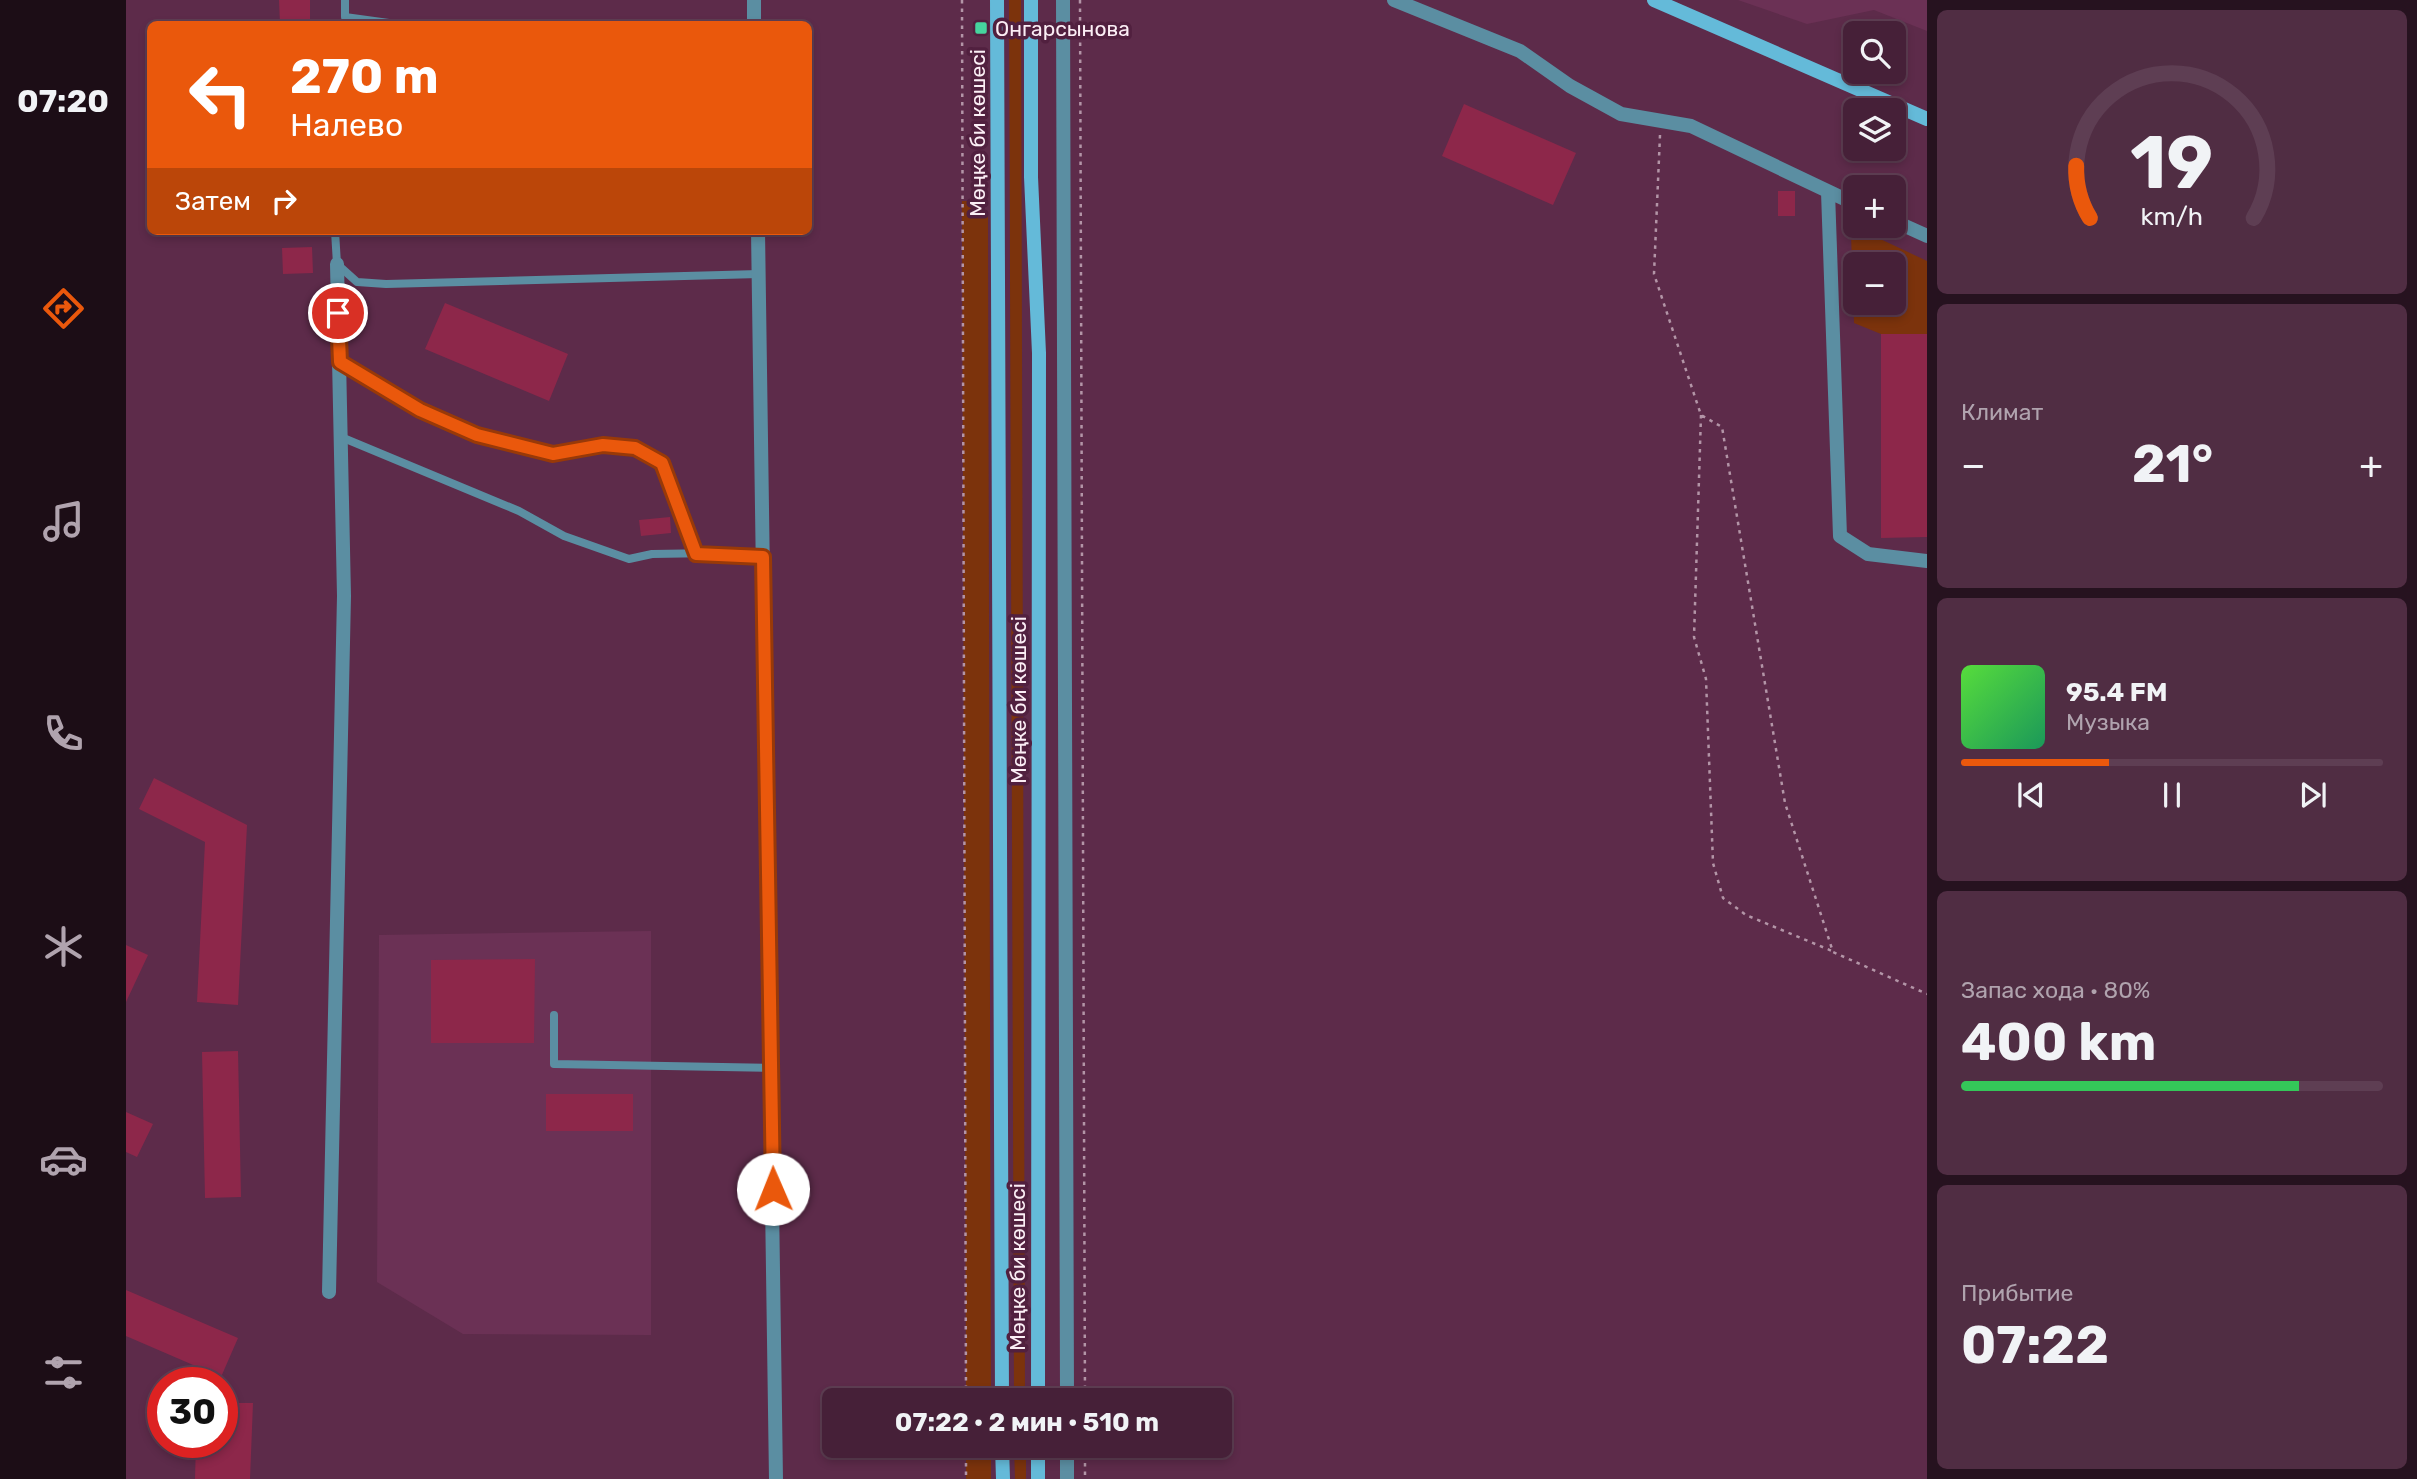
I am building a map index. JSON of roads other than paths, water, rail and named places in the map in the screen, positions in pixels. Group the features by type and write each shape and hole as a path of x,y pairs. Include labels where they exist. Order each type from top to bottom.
{"main road":[{"name":"Мөңке би көшесі","path":"997,0 1002,1388"},
{"name":"Мөңке би көшесі","path":"1031,0 1031,177 1039,353 1038,1388"},
{"path":"1661,1 1927,119"},
{"path":"1002,1458 1003,1479"},
{"path":"1038,1458 1038,1479"}],"street":[{"path":"754,0 754,21"},
{"path":"1063,0 1066,1388"},
{"path":"1394,0 1520,51 1570,86 1621,114 1691,126 1843,199"},
{"path":"1828,192 1840,536 1868,554 1927,561"},
{"path":"1906,226 1927,236"},
{"path":"758,235 776,1479"},
{"path":"329,1292 344,596 337,264"},
{"path":"1067,1458 1067,1479"}],"lane":[{"path":"344,21 345,0"},
{"path":"335,235 337,264 357,282 386,284 759,274"},
{"path":"340,362 420,410 477,435 553,454 603,445 635,448 662,463 696,554"},
{"path":"341,437 519,511 564,536 629,559 652,554 763,557"},
{"path":"554,1015 554,1064 771,1068"}],"place":[{"name":"Онгарсынова","path":"981,28"}]}
